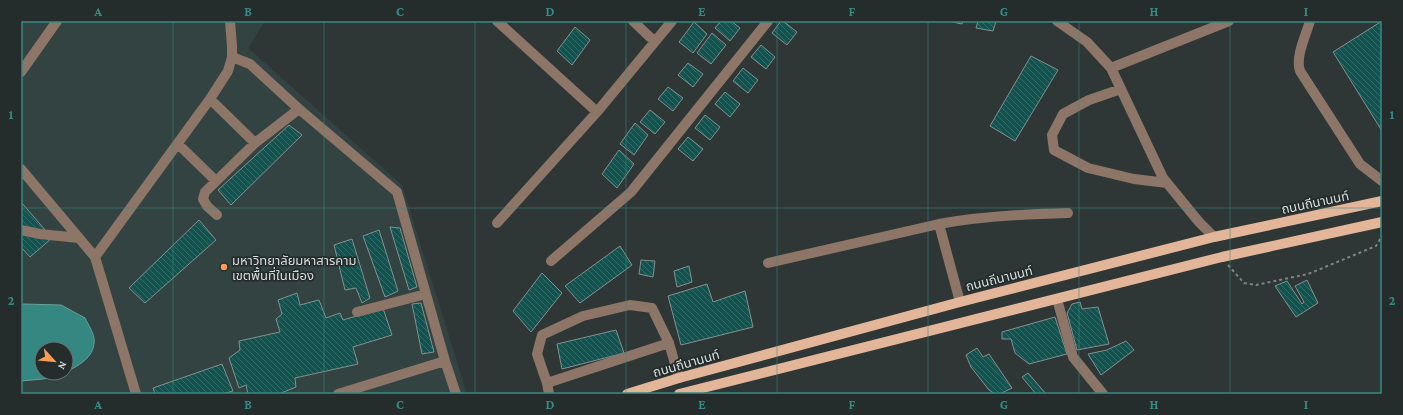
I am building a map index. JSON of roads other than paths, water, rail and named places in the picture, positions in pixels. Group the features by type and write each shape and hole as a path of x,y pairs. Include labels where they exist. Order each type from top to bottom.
{"main road":[{"name":"ถนนถีนานนท์","path":"627,394 679,378 960,302 1214,237 1382,201"},
{"path":"681,394 1222,257 1382,222"}],"street":[{"path":"21,72 57,21"},
{"path":"95,257 178,144 228,71 232,57 230,21"},
{"path":"497,21 597,112"},
{"path":"634,21 655,42"},
{"path":"497,223 597,112 672,21"},
{"path":"551,261 631,192 768,21"},
{"path":"1057,21 1087,42 1111,68 1163,178 1199,222 1214,237"},
{"path":"1111,68 1229,21"},
{"path":"1310,21 1298,58 1300,71 1360,164 1382,181"},
{"path":"232,57 250,64 299,109 397,192 445,361 456,394"},
{"path":"1121,89 1089,100 1063,114 1052,136 1054,150 1088,168 1134,179 1167,183"},
{"path":"210,99 255,143"},
{"path":"217,215 207,206 203,199 205,192 255,143 299,109"},
{"path":"178,144 216,181"},
{"path":"21,169 95,257 136,394"},
{"path":"768,263 962,219 1068,213"},
{"path":"939,224 960,302"},
{"path":"21,230 40,234 79,238"},
{"path":"357,312 426,294"},
{"path":"1057,299 1073,357 1103,394"},
{"path":"549,394 547,383 537,354 542,335 583,316 630,305 652,308 669,343 679,378"},
{"path":"547,383 669,343"},
{"path":"338,394 445,361"}],"water":[{"path":"21,305 61,305 85,318 94,338 94,344 90,355 82,363 74,368 74,341 34,341 34,380 21,381"}],"place":[{"name":"มหาวิทยาลัยมหาสารคาม เขตพื้นที่ในเมือง","path":"224,267"}]}
